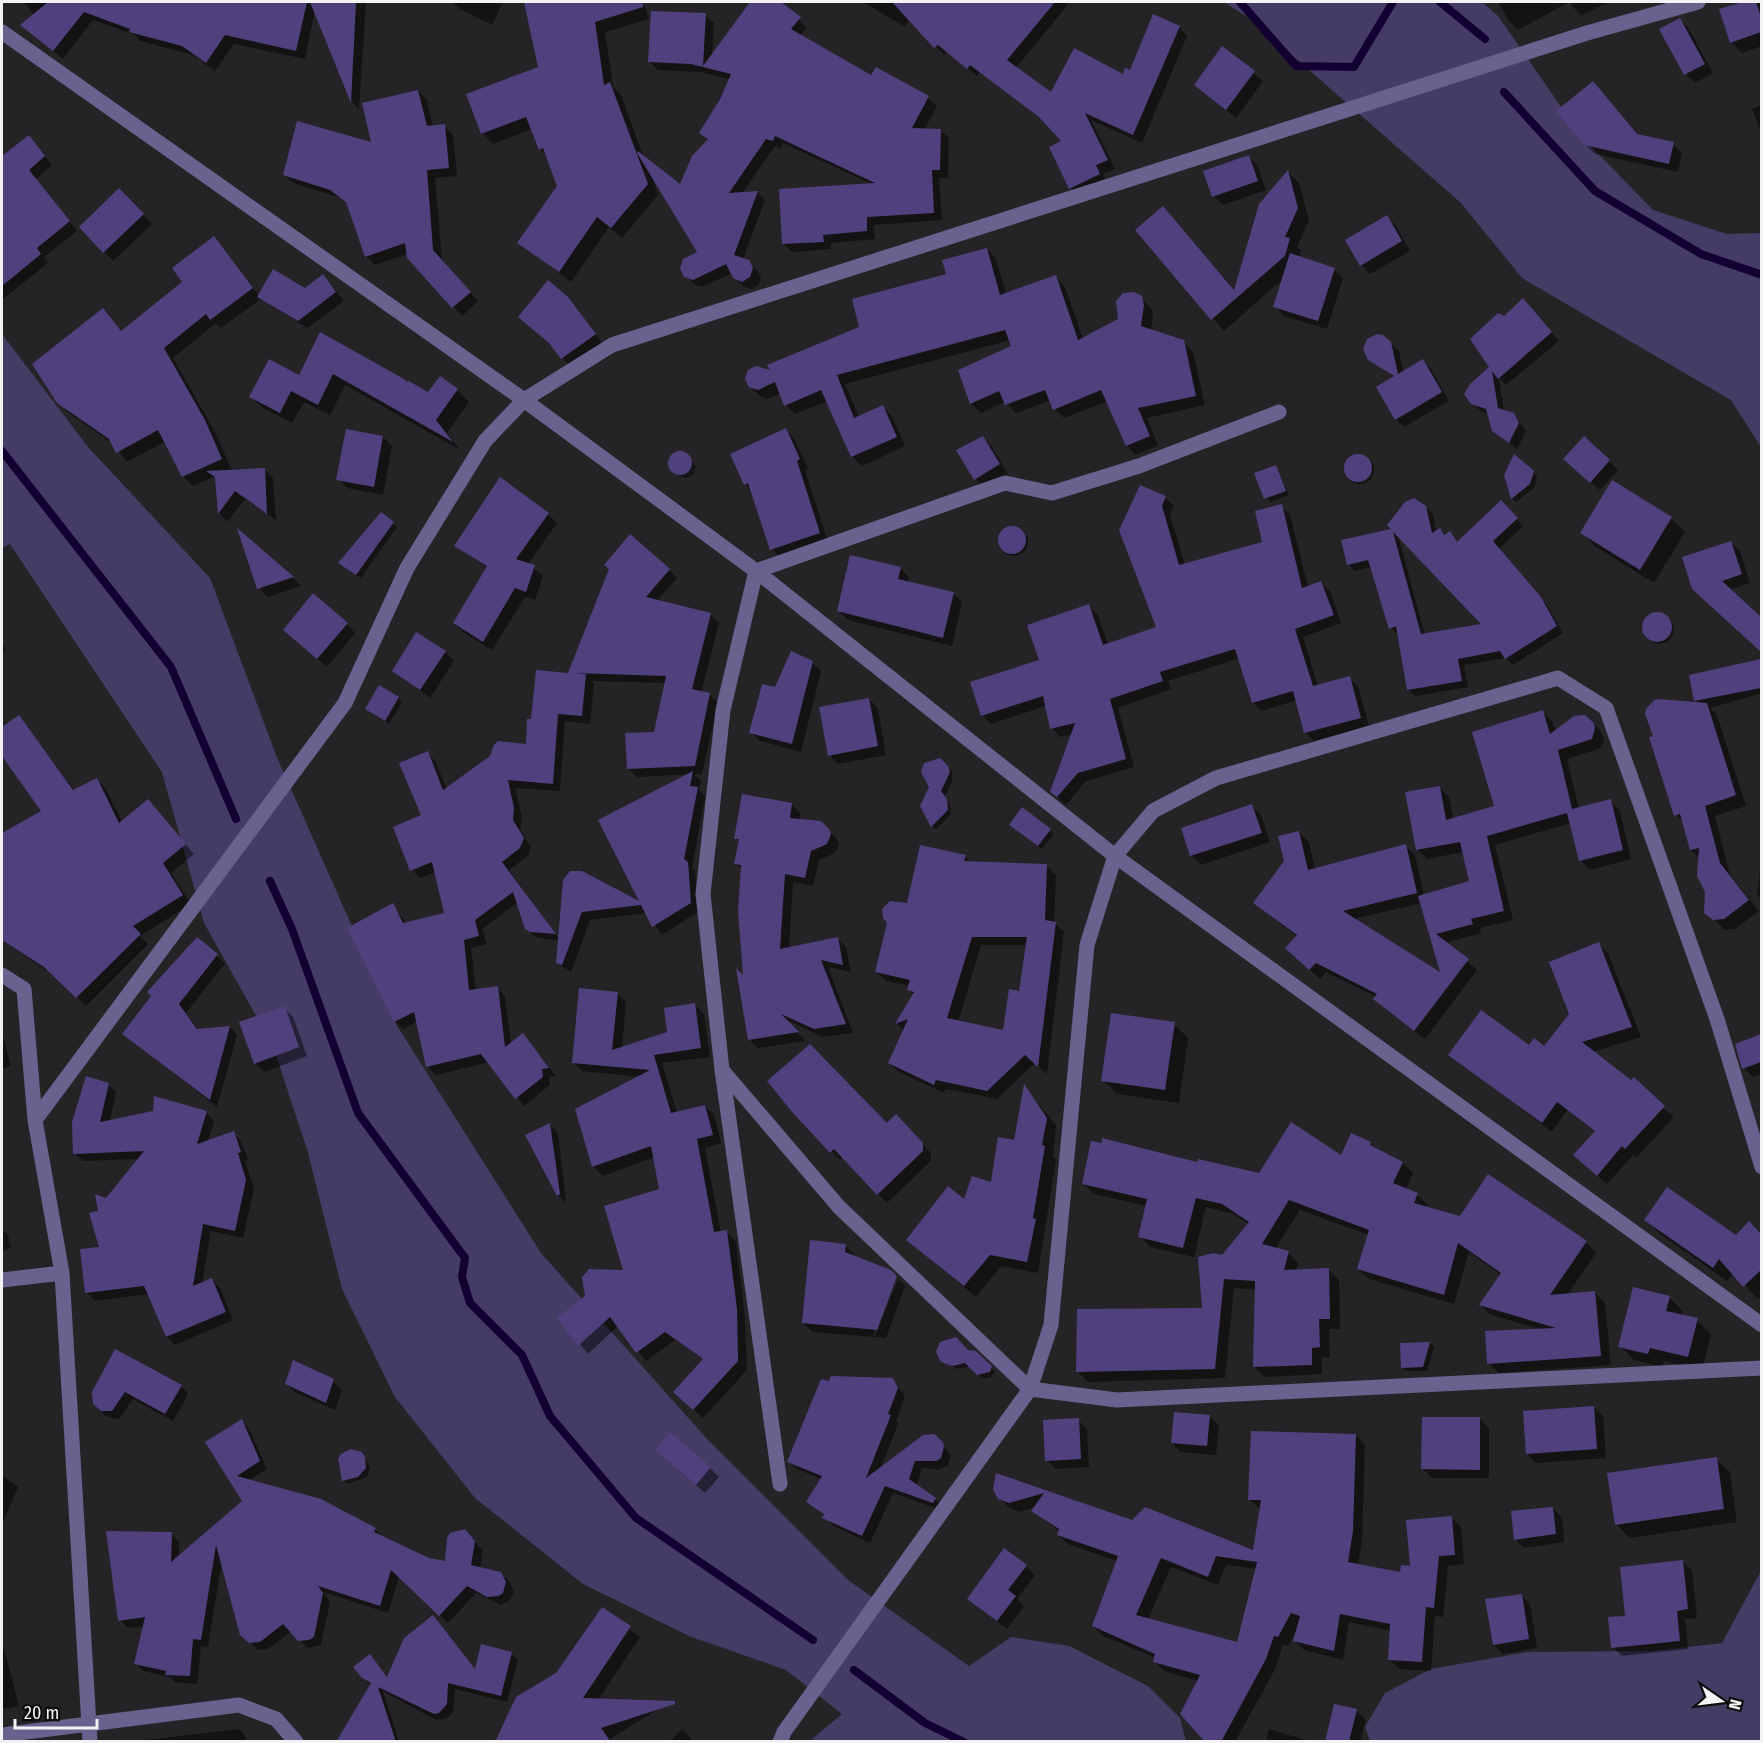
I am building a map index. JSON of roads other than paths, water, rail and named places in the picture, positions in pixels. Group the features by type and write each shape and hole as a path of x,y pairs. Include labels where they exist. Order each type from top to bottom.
{"street":[{"path":"35,1120 345,703 407,568 485,441 525,400 612,345 1576,36 1698,2"},
{"path":"2,32 525,400 756,571 1115,856 1761,1325"},
{"path":"756,571 1005,483 1052,493 1138,466 1279,412"},
{"path":"756,571 723,711 703,894 722,1070 780,1484"},
{"path":"780,1742 790,1723 1030,1389 1052,1325 1086,945 1115,856 1153,811 1216,778 1558,678 1606,708 1717,1019 1761,1167"},
{"path":"2,975 24,989 35,1120 62,1273 90,1742"},
{"path":"722,1070 839,1207 1030,1389 1117,1401 1761,1368"},
{"path":"2,1280 62,1273"},
{"path":"2,1735 239,1705 276,1719 296,1742"}],"waterway":[{"path":"1240,2 1296,66 1354,67 1393,2"},
{"path":"1440,2 1485,39"},
{"path":"1504,92 1595,191 1701,254 1762,275"},
{"path":"2,451 171,667 236,819"},
{"path":"270,881 292,929 358,1113 465,1258 462,1277 470,1303 522,1355 550,1416 636,1518 813,1640"},
{"path":"854,1670 925,1723 964,1742"}]}
